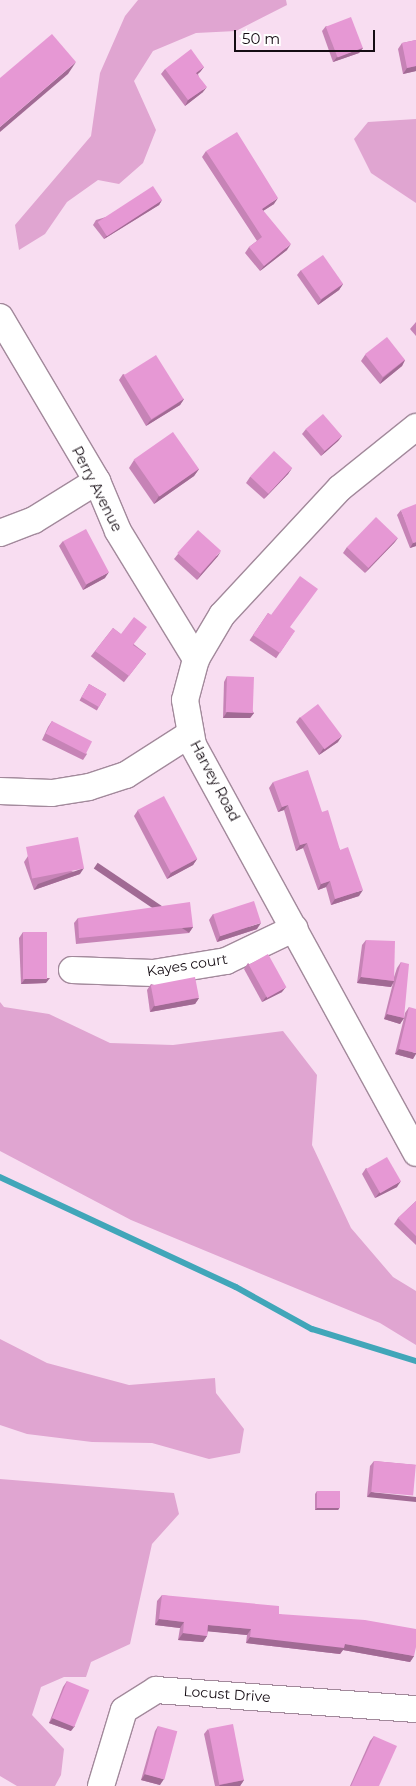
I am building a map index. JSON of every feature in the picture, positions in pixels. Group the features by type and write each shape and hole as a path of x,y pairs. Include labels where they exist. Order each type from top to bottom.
{"street":[{"name":"Perry Avenue","path":"0,318 97,481 118,531 196,659"},
{"name":"Harvey Road","path":"416,427 340,488 222,614 196,659 185,700 190,734 295,928 405,1113 416,1153"},
{"path":"0,533 34,520 97,481"},
{"path":"0,792 52,793 89,787 126,774 190,734"},
{"name":"Kayes court","path":"72,970 153,973 226,961 295,928"},
{"name":"Locust Drive","path":"101,1786 124,1710 156,1690 416,1709"}],"shaded area":[{"path":"138,0 286,0 287,5 236,31 196,33 153,51 134,81 156,130 143,163 119,184 98,180 67,202 45,234 19,250 15,225 91,136 100,73 125,16"},
{"path":"416,119 416,203 371,173 354,139 368,122"},
{"path":"0,1002 4,1007 49,1014 110,1043 173,1045 283,1031 317,1075 312,1145 351,1228 393,1277 416,1291 416,1345 380,1323 131,1220 0,1151"},
{"path":"0,1339 47,1363 129,1385 215,1378 216,1393 244,1429 240,1453 209,1459 152,1443 92,1442 27,1434 0,1425"},
{"path":"0,1479 174,1493 179,1514 152,1544 130,1644 91,1662 86,1677 64,1677 41,1687 32,1715 64,1749 61,1775 55,1786 17,1786 0,1776"}],"building":[{"path":"351,17 363,48 338,57 326,27"},
{"path":"52,34 76,62 0,127 0,78"},
{"path":"416,40 416,66 407,68 402,43"},
{"path":"191,49 204,67 196,73 207,87 188,100 165,69"},
{"path":"237,132 278,198 262,209 291,244 264,266 249,247 262,237 206,151"},
{"path":"153,186 162,200 107,236 98,222"},
{"path":"323,255 343,284 321,299 301,270"},
{"path":"387,337 405,360 383,377 365,354"},
{"path":"156,355 184,399 151,419 124,375"},
{"path":"323,414 342,436 325,451 306,429"},
{"path":"173,432 199,469 159,496 134,460"},
{"path":"274,451 292,468 268,494 250,477"},
{"path":"416,504 416,542 413,543 401,510"},
{"path":"376,517 398,538 368,568 347,547"},
{"path":"86,529 109,572 86,584 63,541"},
{"path":"198,530 221,551 200,574 177,553"},
{"path":"300,576 318,589 290,627 295,631 280,653 253,635 268,613 271,615"},
{"path":"134,617 147,627 133,645 146,654 129,676 95,651 113,628 121,634"},
{"path":"227,676 254,677 253,713 226,712"},
{"path":"89,684 106,694 99,707 82,697"},
{"path":"318,704 342,736 325,749 300,717"},
{"path":"52,721 92,741 86,754 46,733"},
{"path":"308,770 322,812 328,810 340,850 348,847 363,890 335,899 330,881 321,884 307,843 300,845 288,805 282,807 273,782"},
{"path":"164,796 197,859 171,873 138,810"},
{"path":"78,837 84,868 32,879 26,847"},
{"path":"254,901 261,923 220,936 213,914"},
{"path":"190,902 193,927 79,938 78,918"},
{"path":"23,932 47,932 47,979 23,979"},
{"path":"366,940 395,941 394,981 361,977"},
{"path":"268,954 286,987 267,998 249,965"},
{"path":"401,962 409,964 404,1018 387,1014"},
{"path":"195,977 199,998 155,1006 151,986"},
{"path":"409,1007 416,1009 416,1053 399,1049"},
{"path":"387,1157 401,1181 380,1193 366,1169"},
{"path":"416,1201 416,1236 398,1218"},
{"path":"374,1461 416,1465 413,1496 371,1492"},
{"path":"317,1491 340,1491 340,1508 317,1508"},
{"path":"162,1595 279,1606 279,1614 365,1620 416,1629 414,1656 345,1644 344,1648 250,1637 251,1629 208,1625 207,1636 183,1633 184,1622 159,1619"},
{"path":"67,1681 89,1690 74,1727 52,1718"},
{"path":"233,1724 244,1780 219,1785 208,1729"},
{"path":"158,1726 177,1731 164,1779 145,1774"},
{"path":"374,1736 397,1746 379,1786 351,1786"}],"waterway":[{"path":"0,1177 236,1287 312,1329 416,1361"}]}
